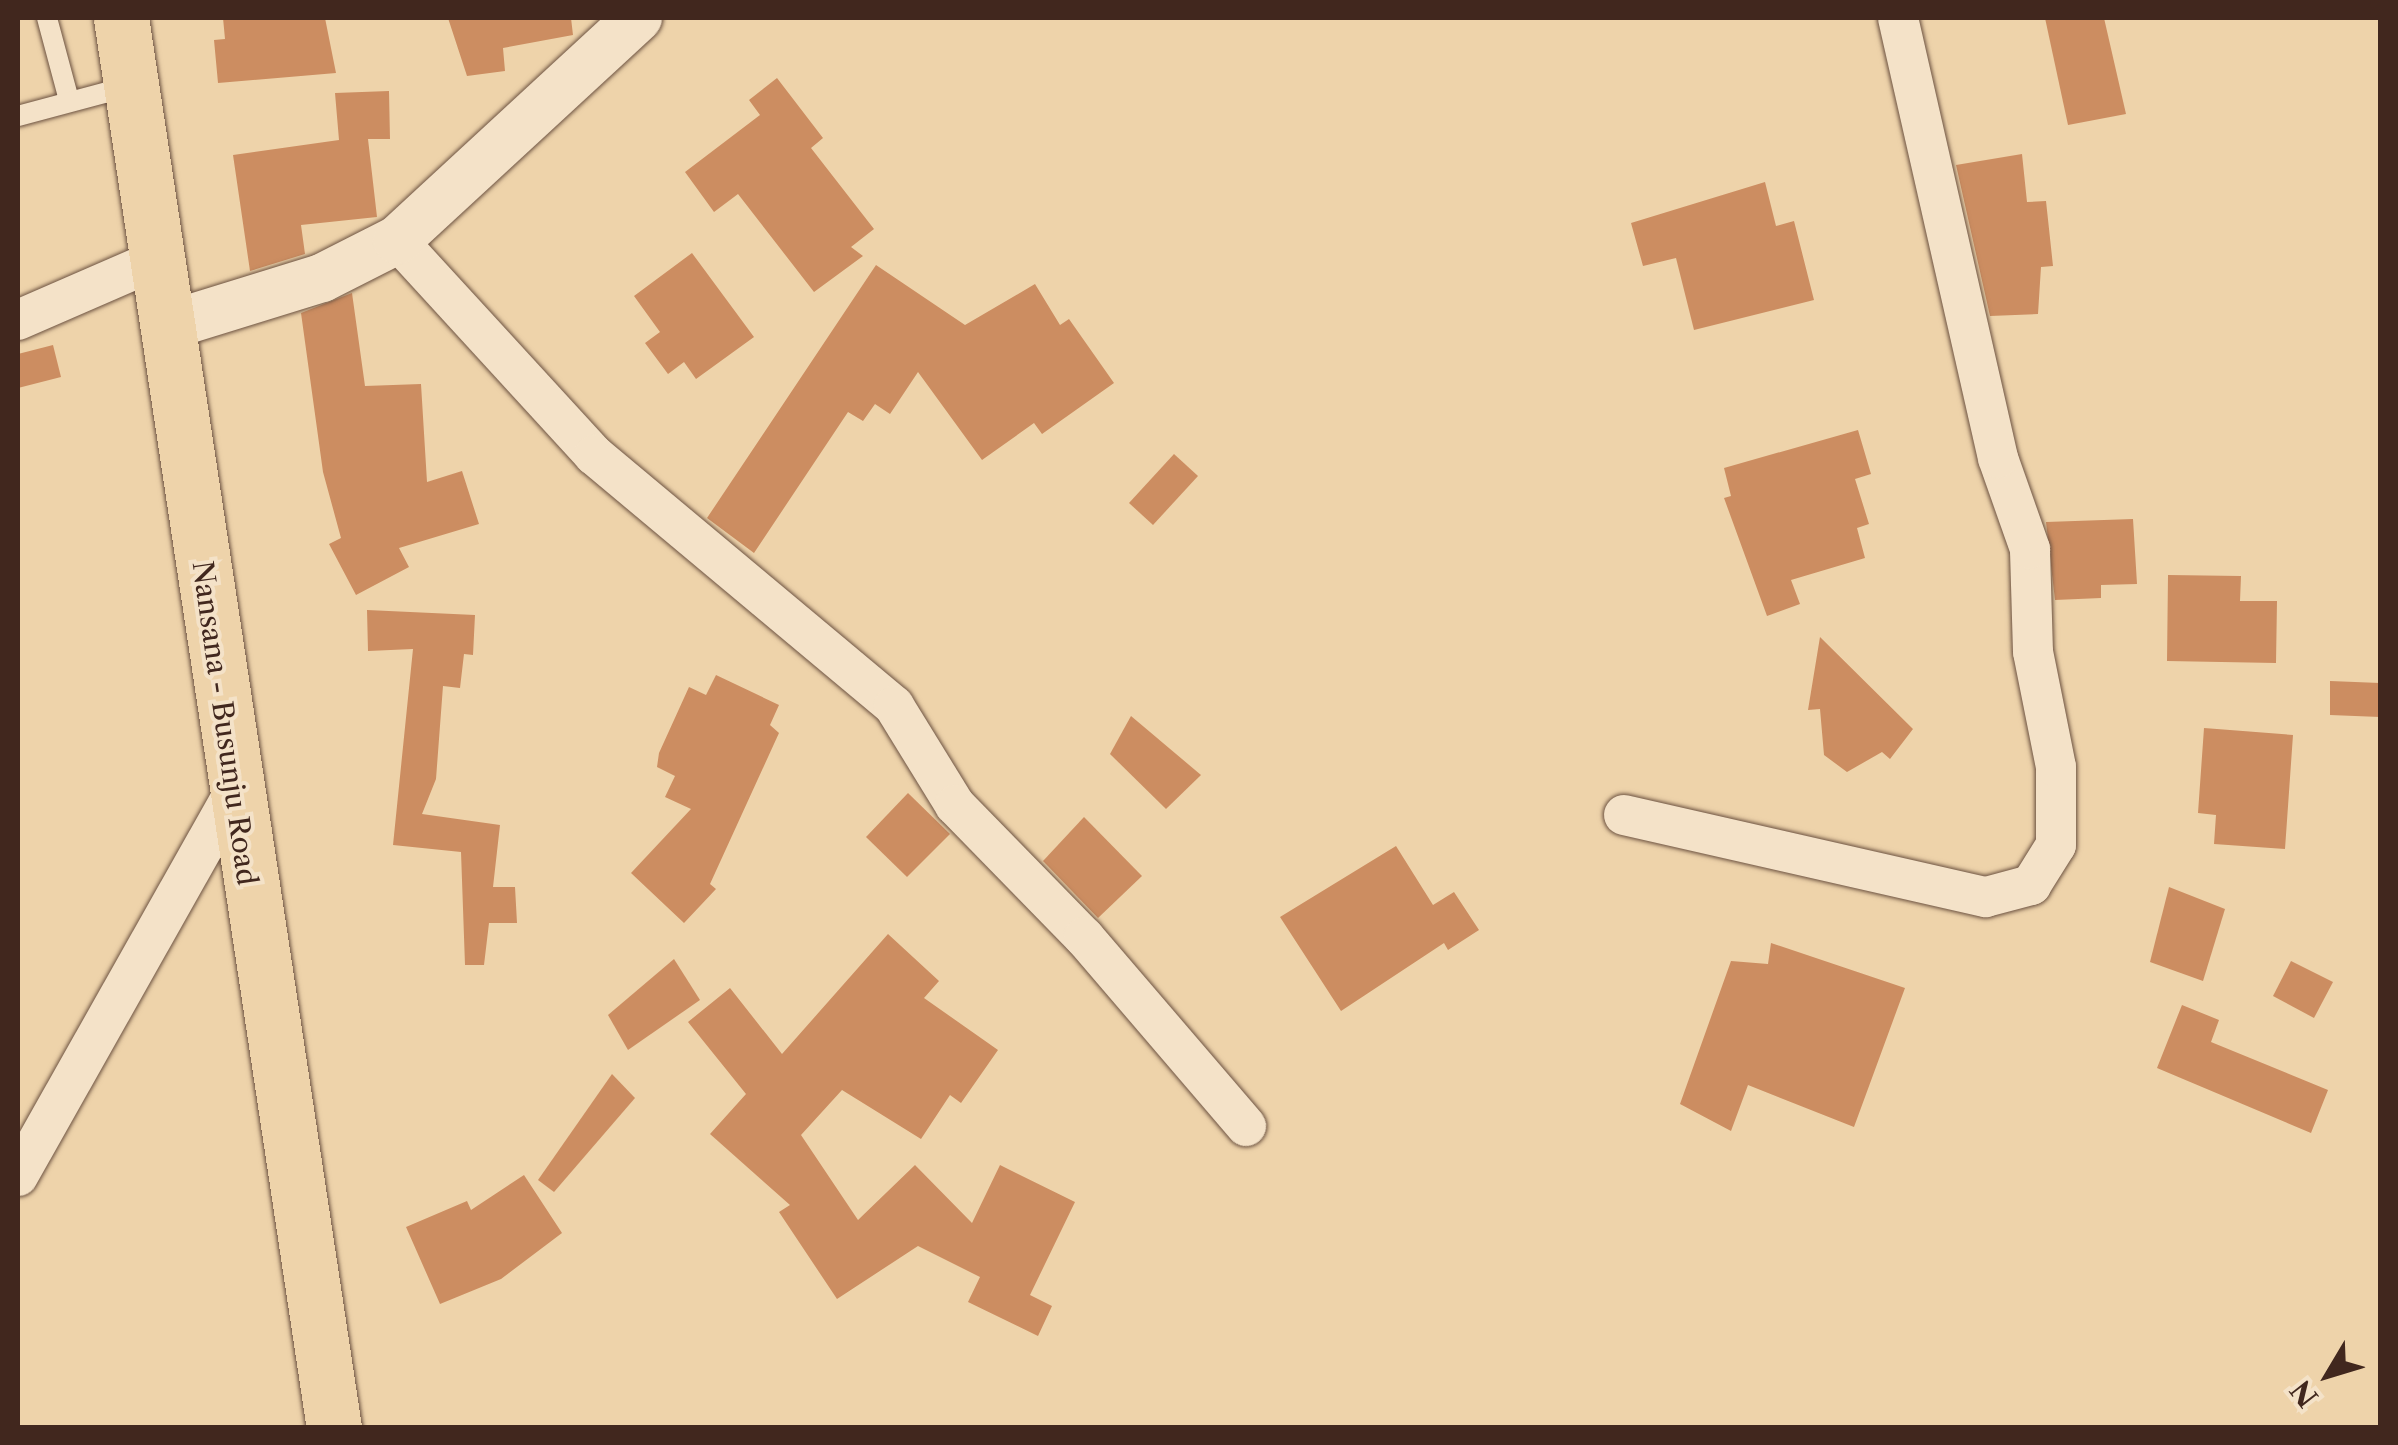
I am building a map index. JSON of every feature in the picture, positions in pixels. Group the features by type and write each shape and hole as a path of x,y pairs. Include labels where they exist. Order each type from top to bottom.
{"main road":[{"name":"Nansana - Busunju Road","path":"122,18 170,325 233,794 334,1428"}],"street":[{"path":"170,325 322,278 398,240 638,18"},
{"path":"1624,816 1986,897 2031,885 2056,845 2056,767 2033,652 2030,549 1998,458 1898,18"},
{"path":"398,240 594,455 894,706 955,806 1084,937 1246,1126"},
{"path":"18,320 158,260"},
{"path":"18,1176 233,794"}],"lane":[{"path":"47,18 70,100"},
{"path":"18,116 132,86"}],"building":[{"path":"223,18 325,18 336,73 218,83 214,40 225,39"},
{"path":"448,18 571,18 573,35 503,48 505,71 467,76"},
{"path":"2045,18 2104,18 2126,114 2068,125"},
{"path":"777,78 823,138 811,148 874,229 851,247 863,256 814,292 738,194 714,212 685,172 760,115 749,100"},
{"path":"389,91 390,139 368,139 377,217 301,225 305,254 250,271 233,155 339,140 335,93"},
{"path":"2022,154 2027,202 2046,201 2053,266 2041,267 2038,314 1990,316 1956,165"},
{"path":"1765,182 1776,226 1794,221 1814,300 1694,330 1676,258 1643,266 1631,223"},
{"path":"692,253 754,337 696,379 684,362 668,374 645,343 660,332 634,296"},
{"path":"876,265 965,325 1035,284 1060,325 1069,319 1114,383 1042,434 1034,423 982,460 918,372 890,414 875,404 863,421 848,412 754,553 707,518"},
{"path":"352,293 365,386 421,384 427,482 462,471 479,524 399,548 409,567 356,595 329,544 341,538 323,472 301,313"},
{"path":"53,345 61,377 18,388 18,354"},
{"path":"1858,430 1871,474 1855,479 1869,524 1857,528 1865,558 1791,580 1800,604 1767,616 1724,498 1731,496 1724,468"},
{"path":"1174,454 1198,476 1153,525 1129,503"},
{"path":"2133,519 2137,584 2101,585 2101,598 2055,600 2046,522"},
{"path":"2168,575 2241,576 2240,601 2277,601 2276,663 2167,661"},
{"path":"367,610 475,615 473,655 464,654 460,688 443,686 436,779 422,814 500,825 493,887 515,887 517,923 489,923 484,965 465,965 461,852 393,845 413,649 368,651"},
{"path":"1820,637 1913,729 1890,759 1882,752 1847,772 1824,755 1820,709 1808,710"},
{"path":"716,675 779,705 770,725 779,733 710,884 716,889 684,923 631,873 691,809 665,797 675,776 657,767 659,753 689,687 706,695"},
{"path":"2330,681 2380,683 2380,717 2330,715"},
{"path":"1131,716 1201,775 1166,809 1110,754"},
{"path":"2204,728 2293,735 2285,849 2214,844 2216,815 2198,813"},
{"path":"908,793 950,834 907,877 866,837"},
{"path":"1084,817 1142,876 1098,918 1043,861"},
{"path":"1396,846 1433,905 1454,892 1479,930 1448,950 1444,943 1341,1011 1280,917"},
{"path":"2169,887 2225,909 2203,981 2150,962"},
{"path":"888,934 939,981 924,998 998,1050 961,1103 950,1095 921,1139 842,1090 801,1135 858,1220 915,1165 972,1223 1000,1165 1075,1202 1030,1295 1052,1306 1038,1336 968,1302 980,1277 918,1246 837,1299 779,1212 790,1205 710,1134 746,1094 688,1022 730,988 782,1054"},
{"path":"1771,943 1905,988 1854,1127 1748,1085 1731,1131 1680,1104 1731,961 1768,964"},
{"path":"674,959 700,1000 628,1050 608,1015"},
{"path":"2291,961 2333,982 2314,1018 2273,996"},
{"path":"2182,1005 2219,1020 2211,1042 2328,1090 2311,1133 2157,1068"},
{"path":"612,1074 635,1098 554,1192 538,1180"},
{"path":"524,1175 562,1233 501,1279 440,1304 406,1227 467,1201 471,1210"}]}
